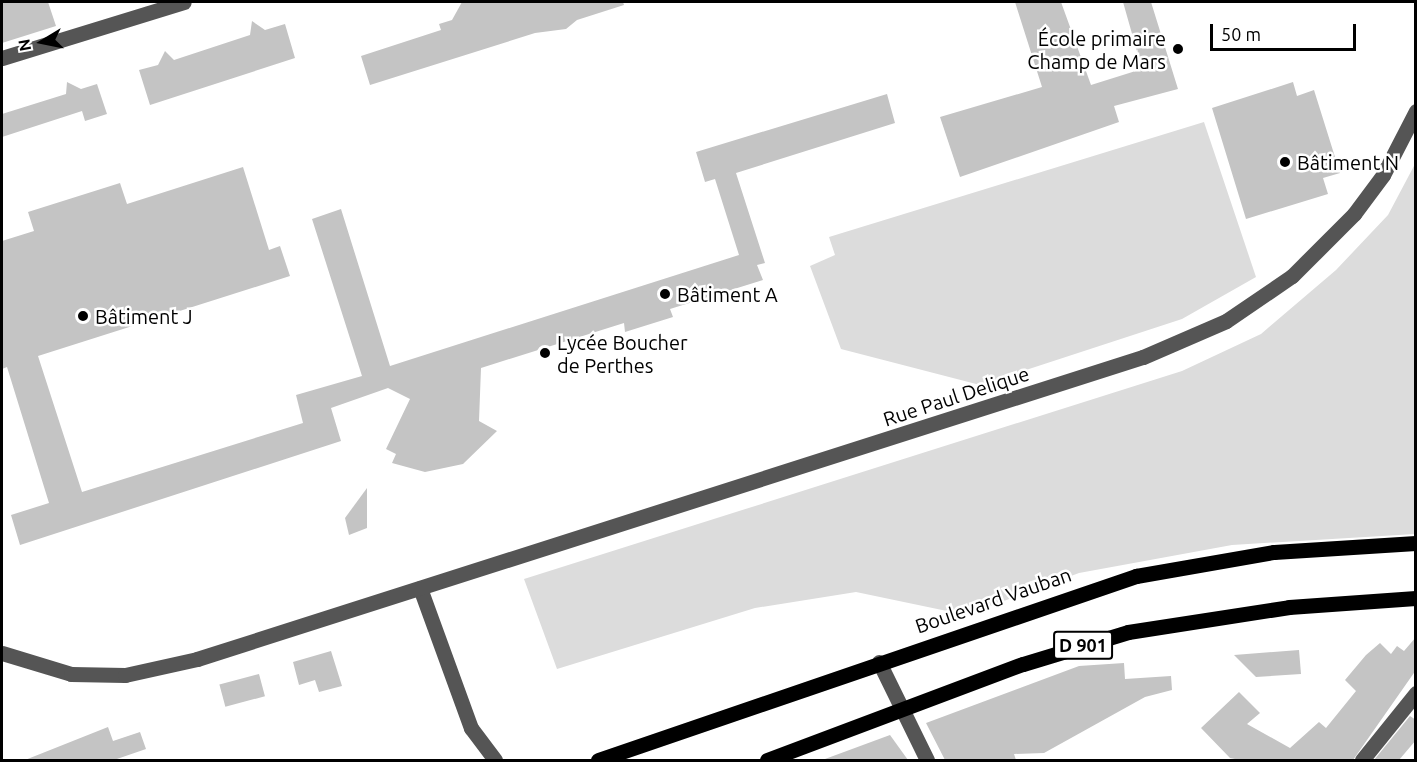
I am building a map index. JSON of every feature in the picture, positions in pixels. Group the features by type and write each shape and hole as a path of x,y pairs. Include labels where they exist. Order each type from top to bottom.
{"main road":[{"name":"Boulevard Vauban","path":"598,760 1136,576 1274,552 1416,543"},
{"name":"D 901","path":"767,760 901,709 1128,632 1289,607 1416,597"}],"street":[{"path":"2,58 184,2"},
{"name":"Rue Paul Delique","path":"2,653 71,674 125,675 197,658 1189,339 1260,300 1328,243 1383,175 1416,111"},
{"path":"420,588 478,753 495,760"},
{"path":"879,662 927,760"},
{"path":"1362,760 1416,693"}],"shaded area":[{"path":"1204,122 1256,277 1182,319 980,385 841,349 810,266 835,255 829,237"},
{"path":"1415,164 1415,534 1232,545 1079,573 966,615 856,592 755,608 557,669 524,579 1182,371 1261,334 1336,270 1388,215"}],"building":[{"path":"2,2 48,2 56,26 2,43"},
{"path":"462,2 623,2 624,5 577,20 566,29 535,33 370,85 361,56 441,30 439,24 452,20"},
{"path":"1015,2 1061,2 1091,85 1142,69 1123,2 1151,2 1178,89 1114,106 1119,122 960,177 940,117 1042,87"},
{"path":"252,21 265,30 285,24 295,58 150,105 139,70 158,65 165,51 174,60 250,35"},
{"path":"67,82 81,89 97,84 107,114 85,121 82,111 2,137 2,114 66,94"},
{"name":"Bâtiment N","path":"1293,82 1297,96 1314,90 1340,173 1323,178 1328,194 1246,219 1212,108"},
{"path":"887,94 895,123 736,173 765,263 757,265 763,280 670,309 673,317 625,332 624,323 481,368 479,421 497,431 463,464 425,472 392,463 396,454 386,449 410,399 388,388 331,408 341,441 20,545 11,515 49,503 7,367 2,369 2,241 34,231 28,212 120,183 127,204 243,167 269,250 280,246 290,276 38,356 82,492 303,423 296,395 362,376 312,219 341,209 390,366 739,255 715,179 705,182 696,152"},
{"path":"367,488 367,528 349,535 345,518"},
{"path":"1416,637 1416,670 1353,760 1240,760 1230,758 1201,728 1239,692 1260,713 1247,724 1290,748 1319,722 1326,728 1356,691 1345,680 1366,655 1380,643 1391,654 1397,646 1404,651"},
{"path":"1299,650 1301,674 1256,677 1234,655"},
{"path":"331,651 342,686 319,692 315,680 299,685 293,662"},
{"path":"1124,663 1125,679 1171,676 1172,690 1145,697 1044,753 1014,754 1016,760 945,760 926,723 1079,666"},
{"path":"259,674 265,696 225,707 219,685"},
{"path":"1410,716 1416,720 1416,740 1399,760 1374,760"},
{"path":"108,727 113,741 140,732 146,749 114,760 25,760"},
{"path":"890,735 908,760 825,759"}],"place":[{"name":"École primaire Champ de Mars","path":"1178,49"},
{"name":"Bâtiment N","path":"1285,162"},
{"name":"Bâtiment A","path":"665,294"},
{"name":"Bâtiment J","path":"83,316"},
{"name":"Lycée Boucher de Perthes","path":"545,353"}]}
